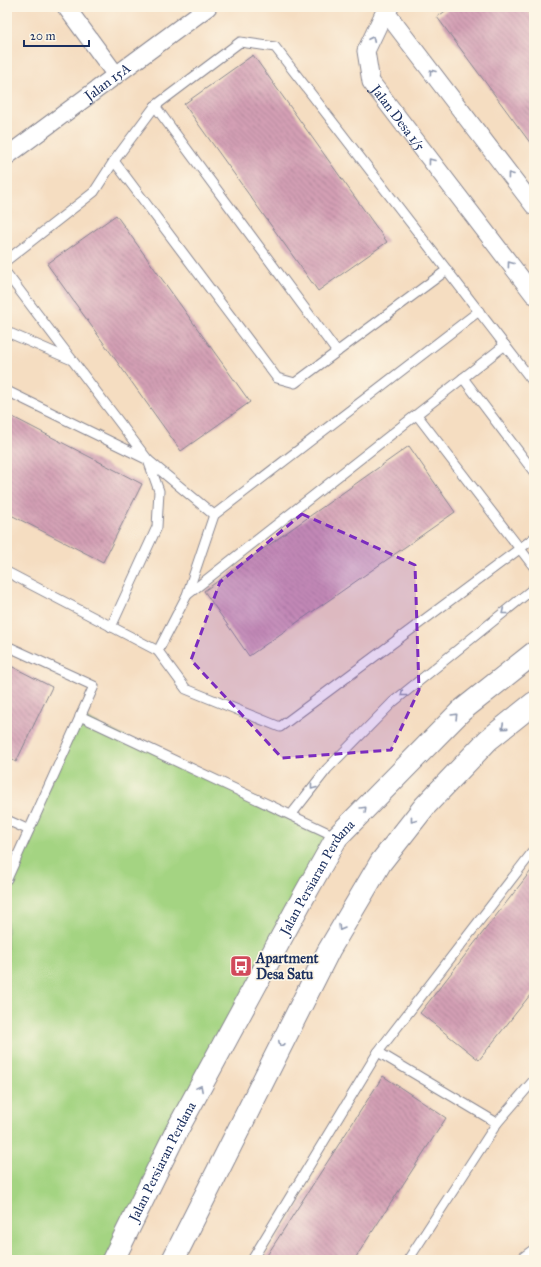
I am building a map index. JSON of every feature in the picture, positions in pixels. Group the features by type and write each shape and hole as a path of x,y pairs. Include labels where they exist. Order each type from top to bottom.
{"street":[{"path":"66,7 116,75"},
{"name":"Jalan 15A","path":"7,156 208,7"},
{"name":"Jalan Desa 1/5","path":"534,206 387,9 366,51 371,82 534,295"},
{"name":"Jalan Persiaran Perdana","path":"113,1260 177,1130 337,837 461,711 534,653"},
{"path":"173,1260 329,950 381,862 425,806 488,740 534,703"},
{"path":"526,1260 534,1254"}],"lane":[{"path":"7,260 94,192 114,161 155,106 240,42 275,47 534,383"},
{"path":"155,106 337,352"},
{"path":"114,161 277,378 295,383 447,270"},
{"path":"7,274 148,460 214,515"},
{"path":"158,651 188,596 214,515 479,311"},
{"path":"7,332 74,361"},
{"path":"188,596 505,345"},
{"path":"463,378 534,472"},
{"path":"7,392 148,460 158,491 157,527 112,627"},
{"path":"417,415 521,549 534,568"},
{"path":"7,572 158,651 186,689 280,727 534,538"},
{"path":"291,815 327,769 393,702 534,588"},
{"path":"7,646 94,686 7,879"},
{"path":"80,716 337,837"},
{"path":"7,820 29,830"},
{"path":"252,1260 378,1052 534,850"},
{"path":"378,1052 497,1123"},
{"path":"408,1260 497,1123 534,1080"}],"highlighted area":[{"path":"302,514 415,565 419,690 391,750 282,758 191,660 220,582"}],"green space":[{"path":"81,716 335,838 110,1260 7,1260 7,879"}],"building":[{"path":"451,7 525,7 534,20 534,148 437,17"},
{"path":"253,55 387,242 318,291 184,104"},
{"path":"116,215 250,402 181,451 47,264"},
{"path":"7,414 142,484 103,562 7,513"},
{"path":"409,446 455,512 249,656 204,591"},
{"path":"7,664 52,687 16,762 7,757"},
{"path":"534,867 534,990 479,1060 420,1013"},
{"path":"383,1076 446,1118 354,1260 264,1260"}],"place":[{"name":"Apartment Desa Satu","path":"241,966"}]}
